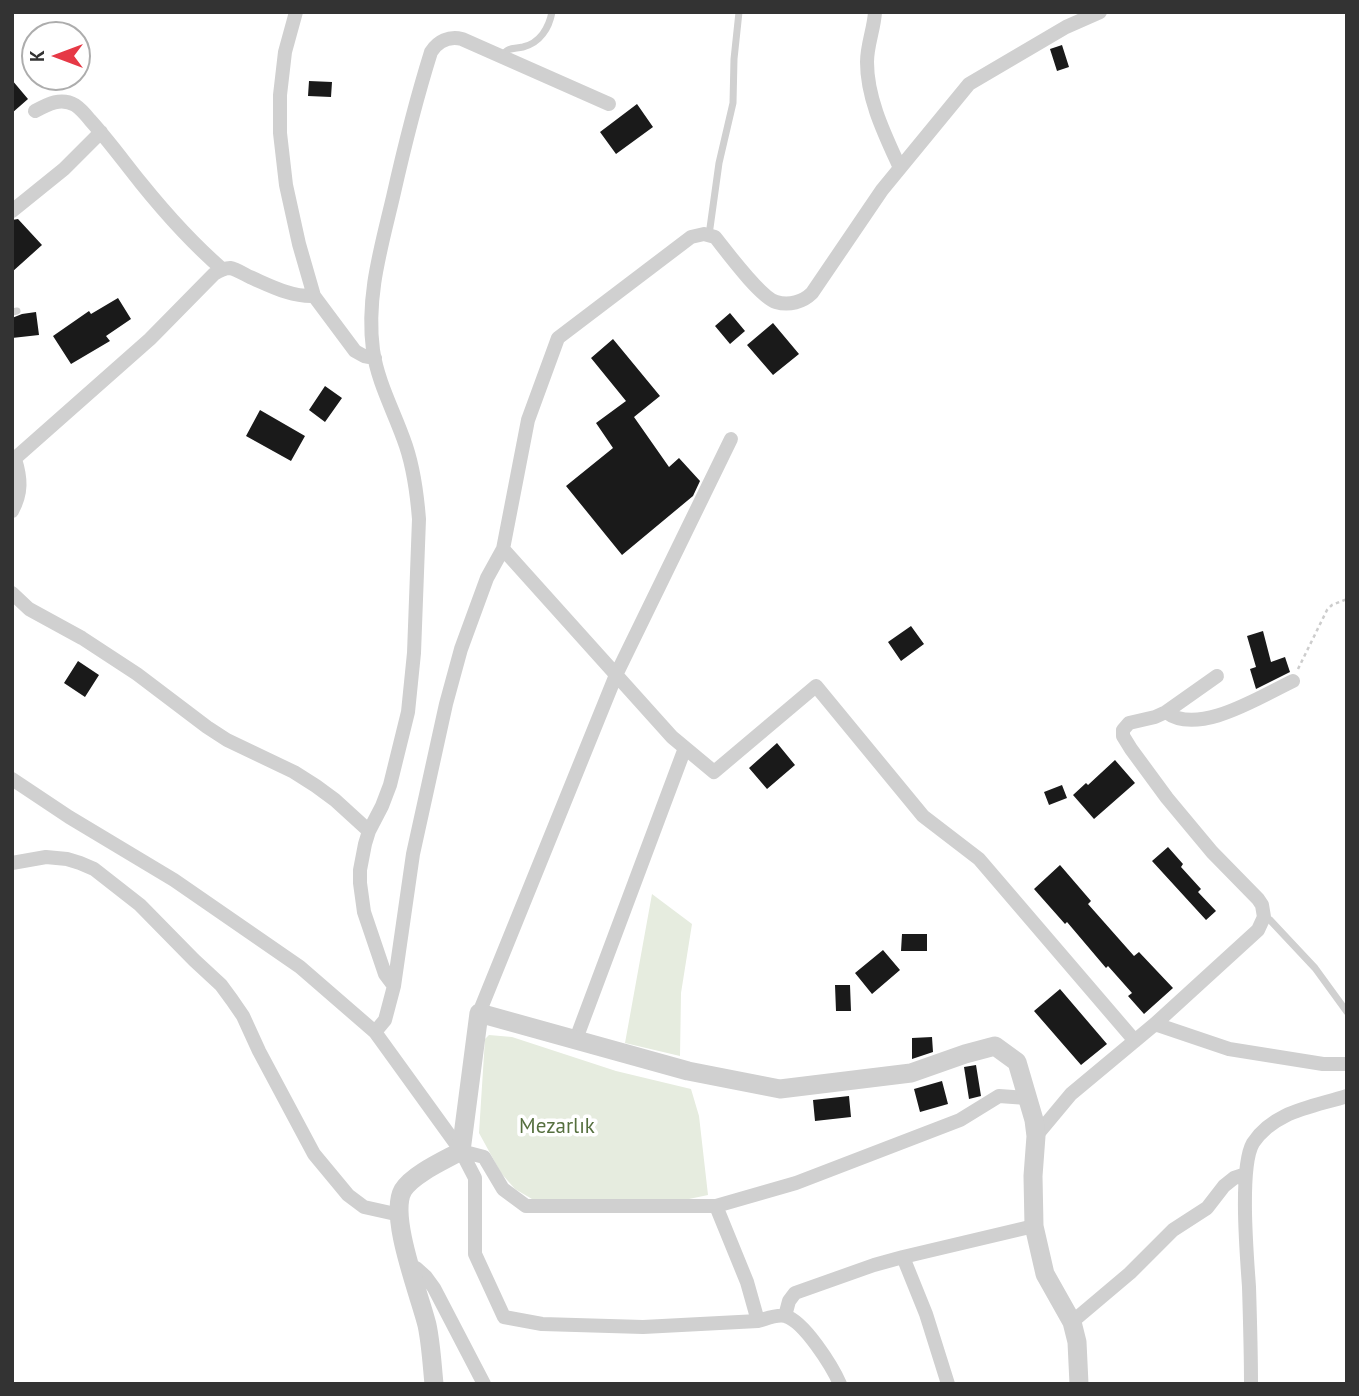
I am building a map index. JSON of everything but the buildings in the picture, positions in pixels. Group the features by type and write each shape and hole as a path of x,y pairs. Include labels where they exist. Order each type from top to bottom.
{"street":[{"path":"296,12 285,52 279,134 292,218 314,296 355,352 375,358"},
{"path":"875,12 867,59 868,75 877,117 900,168"},
{"path":"375,1032 385,1020 394,986 413,854 446,704 461,649 487,578 503,550 528,420 558,338 691,237 704,234 715,237 764,294 775,302 787,303 806,299 882,190 969,83 1066,27 1100,12"},
{"path":"394,986 385,974 364,912 360,870 369,831 390,785 408,712 414,653 419,539 417,499 411,463 380,382 371,313 375,272 416,99 434,47 444,40 456,37 609,104"},
{"path":"35,111 56,102 70,103 80,109 175,223 222,269"},
{"path":"12,211 64,169 101,132"},
{"path":"12,511 19,498 20,488 18,468 13,460 150,339 214,274 229,268 293,294 314,296"},
{"path":"461,1151 479,1013 616,675 731,439"},
{"path":"503,550 672,737 714,772 816,686 923,816 979,859 1135,1041"},
{"path":"12,593 29,609 82,638 227,740 294,772 316,786 344,807 369,831"},
{"path":"1036,1136 1071,1094 1155,1024 1258,930 1264,917 1258,899 1212,852 1167,798 1123,736 1123,730 1129,723 1166,712 1217,676"},
{"path":"1166,712 1173,717 1189,720 1217,716 1229,713 1293,681"},
{"path":"576,1039 685,748"},
{"path":"12,779 174,880 300,967 375,1032 461,1151 475,1178 475,1254 504,1317 542,1324 643,1326 758,1321 785,1316 796,1322 823,1351 839,1384"},
{"path":"15,858 46,857 80,863 94,869 140,905 221,985 232,1000 243,1016 258,1051 314,1154 348,1195 364,1206 400,1216"},
{"path":"479,1013 688,1071 780,1089 911,1073 995,1046 1017,1062 1034,1120 1034,1226 1045,1274 1072,1322 1077,1342 1079,1384"},
{"path":"1155,1024 1229,1049 1323,1064 1347,1065"},
{"path":"434,1384 427,1326 409,1268 400,1201 406,1186 461,1151 484,1157 503,1189 526,1206 716,1206 796,1183 960,1120 999,1096 1027,1098"},
{"path":"1251,1384 1245,1206 1246,1174 1252,1144 1268,1127 1295,1111 1347,1096"},
{"path":"1072,1322 1130,1273 1172,1230 1207,1209 1224,1186 1234,1178 1246,1174"},
{"path":"716,1206 747,1282 758,1321"},
{"path":"785,1316 789,1301 795,1293 874,1265 1034,1226"},
{"path":"903,1257 926,1314 948,1384"},
{"path":"409,1268 416,1268 421,1272 433,1288 484,1384"}],"lane":[{"path":"502,56 508,49 529,45 541,37 550,23 552,12"},
{"path":"709,235 719,163 733,103 739,12"},
{"path":"1264,917 1270,920 1315,968 1347,1012"}],"path":[{"path":"1293,681 1326,610 1340,600 1347,599"}],"green space":[{"path":"652,894 692,924 681,993 680,1056 625,1043"},
{"name":"Mezarlık","path":"489,1035 512,1037 616,1071 691,1089 699,1116 708,1195 689,1199 532,1199 515,1189 501,1173 479,1133 485,1039"}]}
